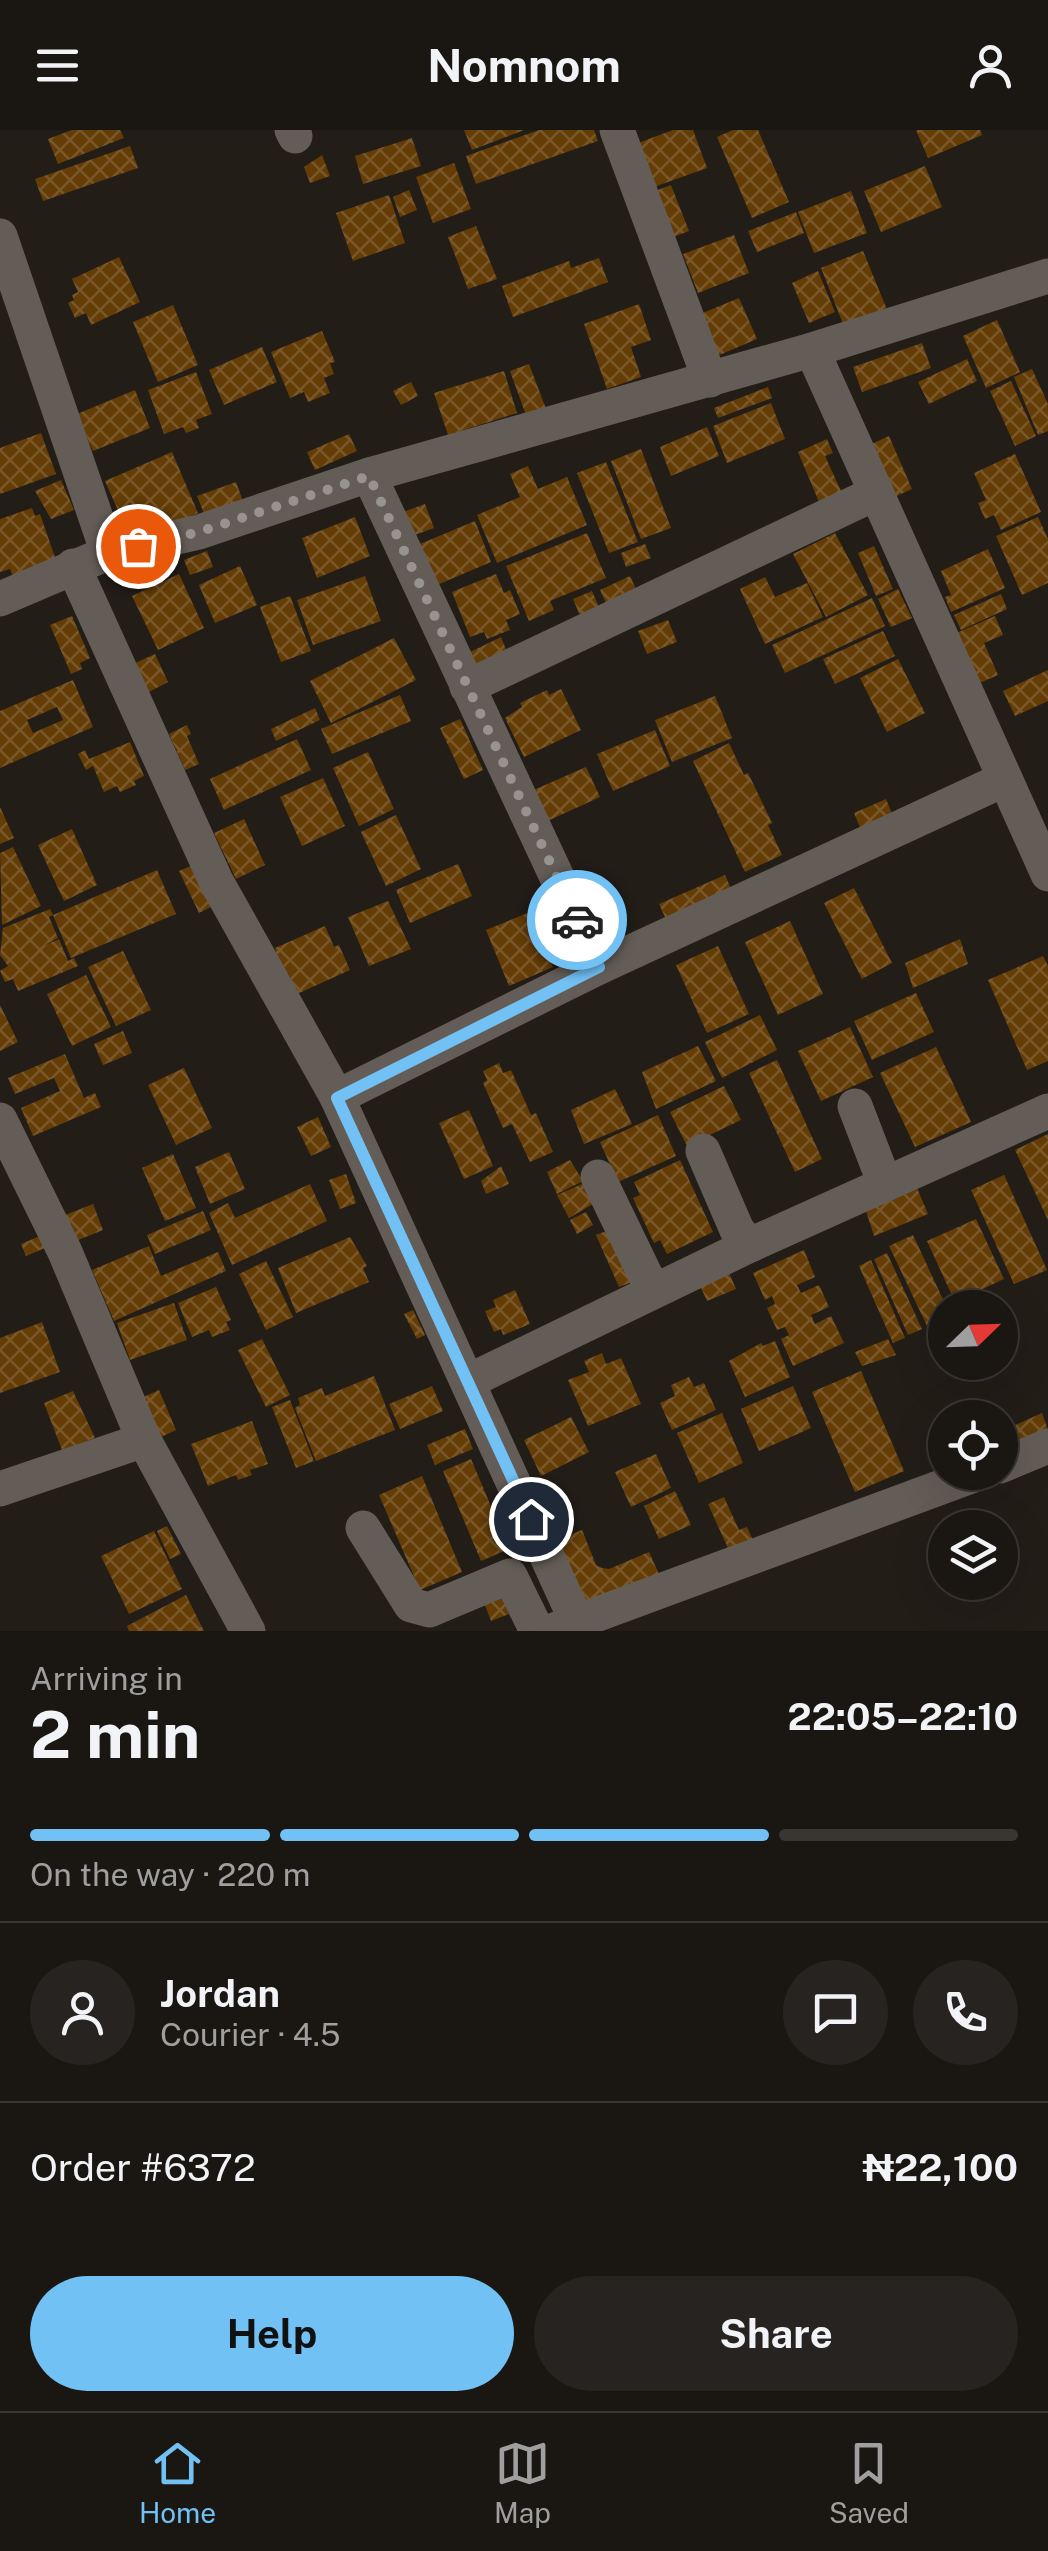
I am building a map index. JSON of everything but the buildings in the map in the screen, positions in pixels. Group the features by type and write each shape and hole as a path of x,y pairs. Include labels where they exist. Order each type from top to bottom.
{"street":[{"path":"616,130 710,380"},
{"path":"0,236 6,277 108,553"},
{"path":"0,599 108,553 199,532 369,476 812,350 1048,276"},
{"path":"812,350 1048,874"},
{"path":"369,476 599,967"},
{"path":"467,687 876,493"},
{"path":"73,566 216,881 337,1098 469,1381 564,1627 933,1490"},
{"path":"337,1098 599,967 1005,779"},
{"path":"855,1106 886,1184"},
{"path":"469,1381 750,1246 1048,1112"},
{"path":"0,1120 65,1252 144,1440 248,1631"},
{"path":"703,1151 738,1230 750,1246"},
{"path":"598,1176 654,1291"},
{"path":"0,1489 144,1440"},
{"path":"1018,1458 1048,1446"},
{"path":"364,1528 411,1606 428,1610 510,1576 537,1631"}],"way so far":[{"path":"138,546 199,532 369,476 577,920"}],"route":[{"path":"531,1519 337,1098 599,967 577,920"}]}
